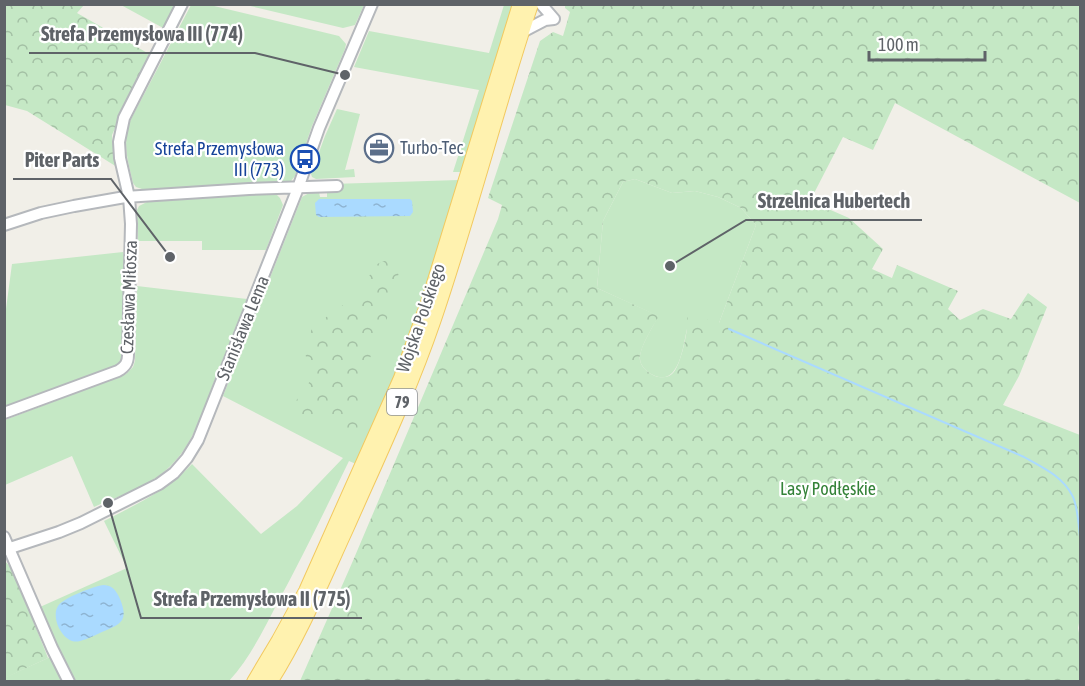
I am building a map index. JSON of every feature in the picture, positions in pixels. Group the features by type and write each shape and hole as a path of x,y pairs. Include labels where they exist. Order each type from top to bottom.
{"main road":[{"name":"Wojska Polskiego","path":"254,681 306,591 401,378 428,303 520,4"},
{"name":"Wojska Polskiego","path":"270,681 323,579 417,366 439,304 531,4"}],"street":[{"name":"Czesława Miłosza","path":"4,413 118,371 126,365 129,356 130,214 129,197 119,149 119,134 182,4"},
{"name":"Stanisława Lema","path":"7,549 75,525 153,488 166,479 187,458 198,440 298,188 319,128 372,4"},
{"path":"522,32 554,18 542,4"},
{"path":"4,225 41,213 110,198 260,188 337,186"},
{"path":"4,537 7,549 69,681"}],"green space":[{"path":"5,5 84,5 77,13 151,55 112,135 117,167 27,111 5,105"},
{"path":"121,5 177,5 165,29"},
{"path":"191,5 210,5 339,36 346,44 312,126 295,176 291,181 145,190 136,187 133,183 126,145 130,121"},
{"path":"246,5 364,5 355,25 343,28"},
{"path":"504,5 513,5 461,172 453,172 479,90 354,67 369,31 489,53"},
{"name":"Lasy Podłęskie","path":"565,5 1080,5 1080,203 895,103 873,150 843,137 810,201 849,218 883,249 872,269 892,278 897,265 958,291 948,309 960,320 983,309 1011,319 1028,293 1047,307 1019,376 1003,405 1080,435 1080,618 1078,628 1080,681 300,681 498,219 502,205 488,198 540,41 553,32 563,36 570,12","holes":["635,179 672,193 695,191 718,197 741,208 756,225 719,323 687,314 687,328 678,364 673,373 657,377 642,366 640,355 659,316 597,288 603,221 623,182"]},
{"path":"337,109 360,114 345,170 354,169 355,177 316,179 311,174"},
{"path":"635,179 672,193 695,191 718,197 741,208 756,225 719,323 687,329 678,364 668,376 660,377 651,374 642,366 640,359 644,343 658,316 597,288 603,221 623,182"},
{"path":"459,180 413,327 394,378 356,464 349,461 262,633 244,663 229,681 5,682 4,678 58,651 40,607 127,568 104,521 161,489 192,464 261,534 297,506 343,458 223,396 302,197 309,193 319,192 320,197 327,197 327,187 332,184"},
{"path":"274,192 283,205 266,250 202,250 202,241 138,241 137,210 139,206 151,200"},
{"path":"123,252 126,267 122,362 115,367 5,408 4,324 12,264"},
{"path":"402,254 387,318 361,383 358,399 358,428 351,447 347,437 331,420 306,419 290,409 309,383 305,349 313,325 333,313 358,293 377,264"},
{"path":"137,286 247,299 201,417 188,443 171,466 153,480 94,507 72,456 5,485 5,420 126,374 133,367"},
{"path":"4,560 13,570 48,658 5,678"}],"water":[{"path":"319,199 410,199 413,212 410,216 319,217 316,215 315,203"},
{"path":"104,585 112,587 119,596 124,612 122,621 86,639 74,641 69,639 57,624 58,606 79,593"}],"waterway":[{"path":"729,329 1024,457 1044,468 1063,482 1072,495 1080,537"}],"place":[{"name":"Strefa Przemysłowa III (774)","path":"345,75"},
{"name":"Turbo-Tec","path":"379,148"},
{"name":"Strefa Przemysłowa III (773)","path":"305,159"},
{"name":"Piter Parts","path":"170,257"},
{"name":"Strzelnica Hubertech","path":"670,266"},
{"name":"Strefa Przemysłowa II (775)","path":"108,503"}]}
